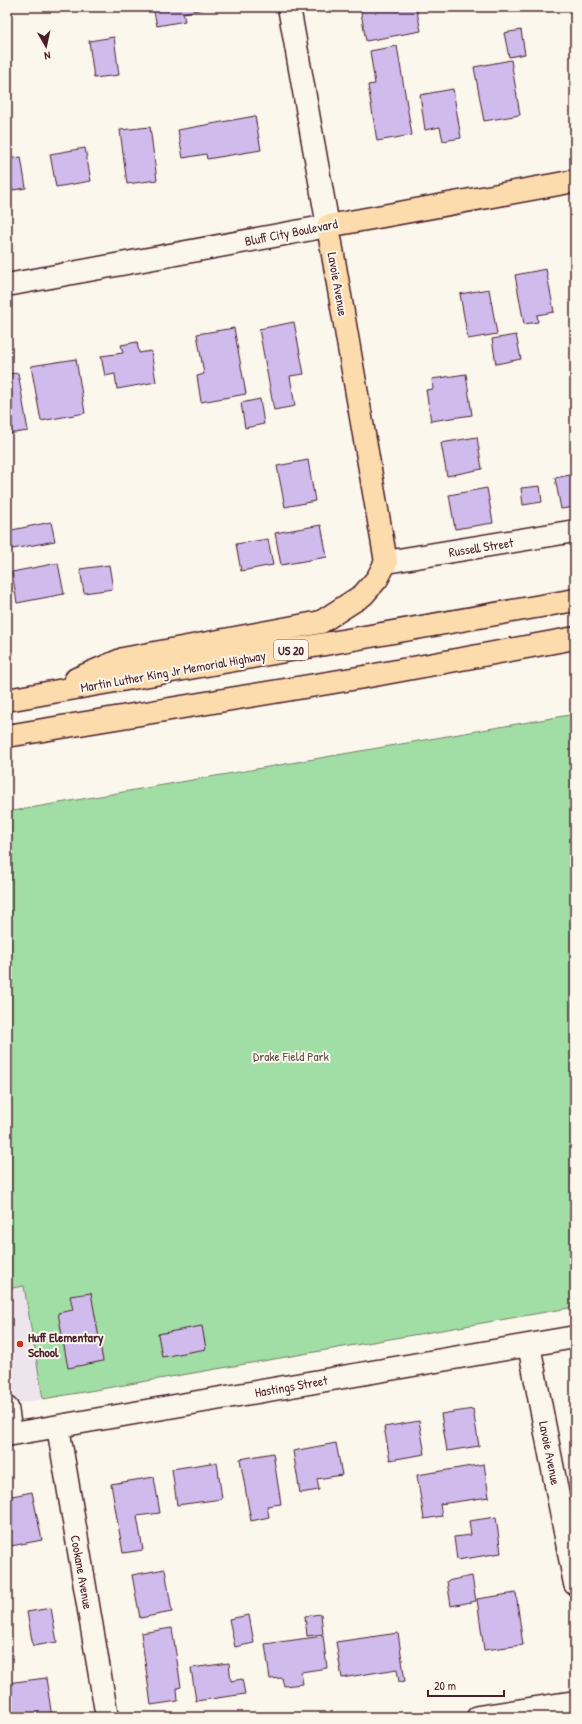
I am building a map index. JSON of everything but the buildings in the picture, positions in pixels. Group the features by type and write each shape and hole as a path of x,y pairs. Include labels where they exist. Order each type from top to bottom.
{"main road":[{"name":"Bluff City Boulevard","path":"328,226 575,181"},
{"name":"Lavoie Avenue","path":"328,226 386,562"},
{"path":"40,694 123,660 321,622 364,595 377,579 386,562"},
{"name":"Martin Luther King Jr Memorial Highway","path":"7,700 575,600"},
{"path":"7,736 364,677 575,638"}],"street":[{"name":"Lavoie Avenue","path":"289,7 328,226"},
{"name":"Bluff City Boulevard","path":"7,285 328,226"},
{"name":"Russell Street","path":"386,562 575,531"},
{"name":"Hastings Street","path":"9,1434 58,1427 575,1336"},
{"name":"Lavoie Avenue","path":"529,1345 575,1584"},
{"path":"7,1408 9,1434"},
{"name":"Cookane Avenue","path":"58,1427 107,1717"},
{"path":"478,1717 575,1702"}],"shaded area":[{"name":"Huff Elementary School","path":"24,1286 43,1399 7,1405 7,1289"}],"green space":[{"name":"Drake Field Park","path":"575,714 575,1307 43,1399 24,1286 7,1289 7,812"}],"place":[{"name":"Huff Elementary School","path":"20,1344"}]}
